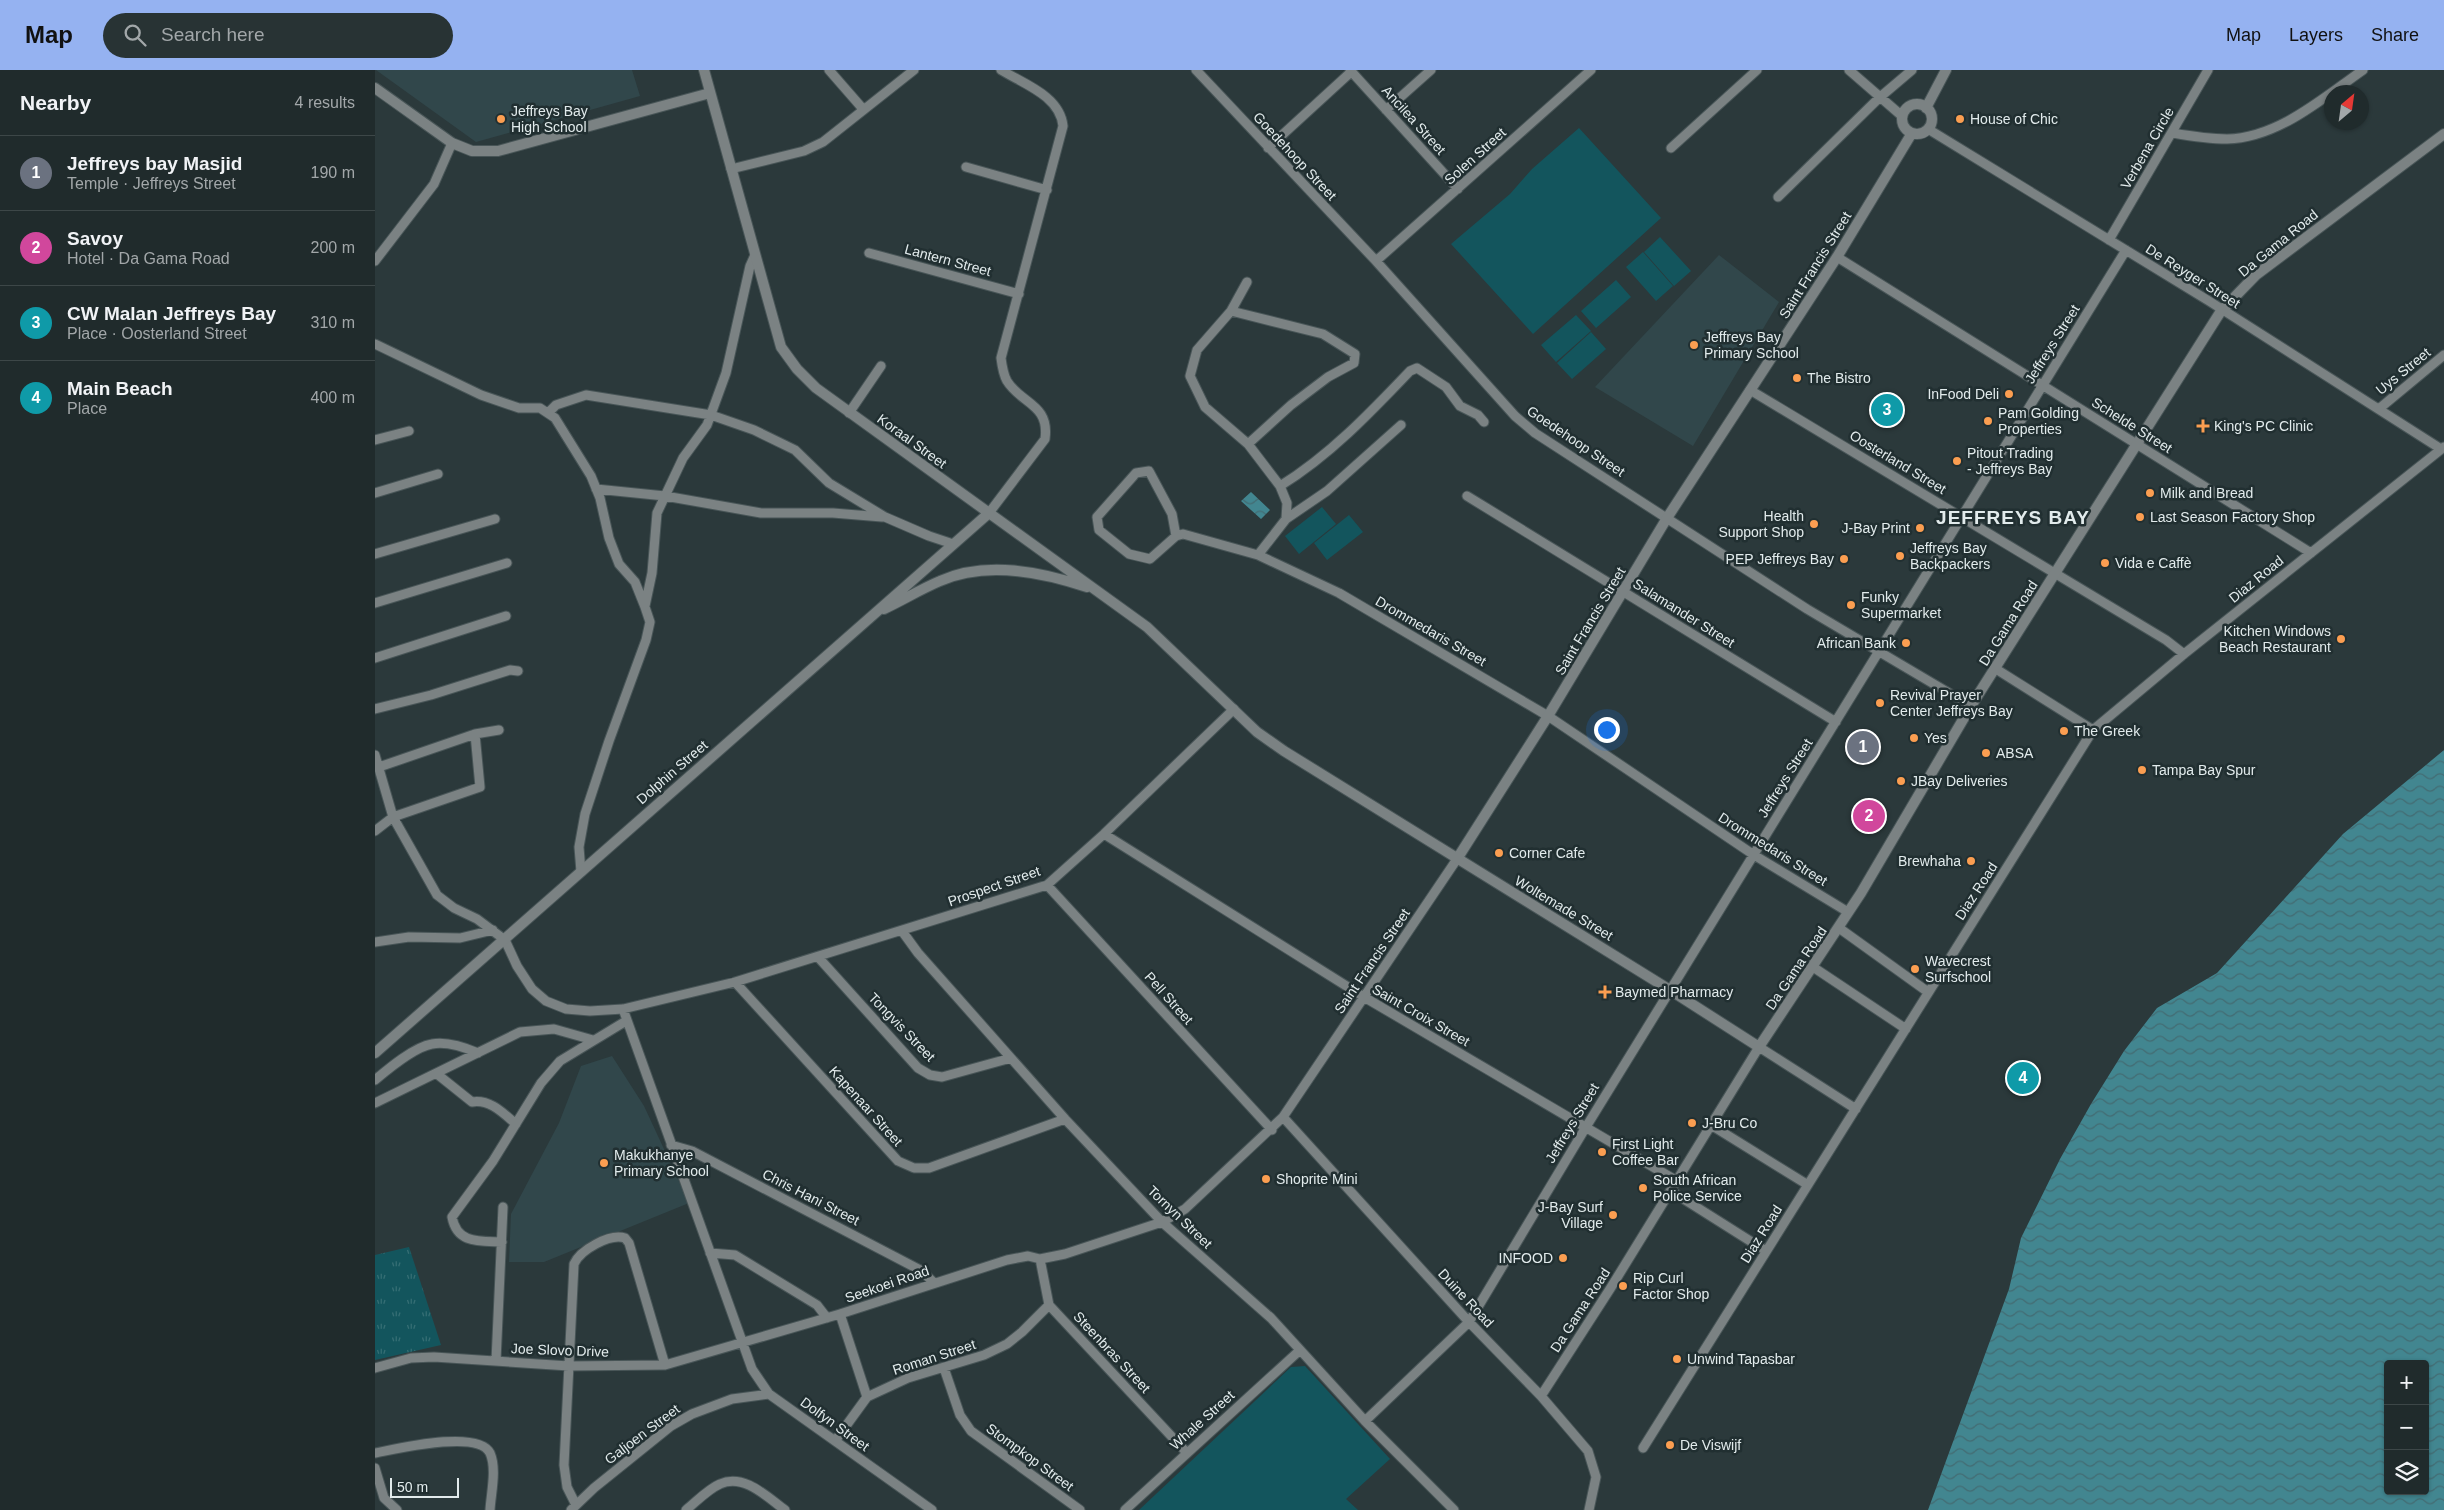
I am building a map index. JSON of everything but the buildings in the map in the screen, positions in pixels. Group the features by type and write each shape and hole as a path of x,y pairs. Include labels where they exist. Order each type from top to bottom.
{"street":[{"name":"Koraal Street","path":"705,70 781,347 797,369 815,388 1147,627 1257,732"},
{"path":"829,70 863,109"},
{"path":"731,169 805,151 823,142 914,70"},
{"path":"989,514 1045,439 1047,428 1044,418 1037,408 1008,383 1003,374 1001,358 1063,126 1062,117 1057,106 1049,99 1001,70"},
{"name":"Goedehoop Street","path":"1196,70 1375,261 1515,416 1535,433 1807,609 1971,706"},
{"path":"1386,110 1431,70"},
{"name":"Solen Street","path":"1375,261 1591,70"},
{"path":"1671,148 1757,70"},
{"path":"1849,70 1902,116 1903,125 1913,133 1919,134 1928,129 1932,120 1926,108 1921,104 1911,105 1902,116"},
{"path":"1778,197 1879,98 1912,70"},
{"path":"1926,108 1946,70"},
{"name":"Verbena Circle","path":"2109,240 2173,134 2208,70"},
{"path":"2173,134 2229,139 2263,132 2296,117 2363,70"},
{"path":"1268,148 1351,71"},
{"name":"Ancilea Street","path":"1351,71 1458,189"},
{"path":"375,88 452,143 472,151 498,151 710,93"},
{"name":"De Reyger Street","path":"1928,129 2126,250 2442,448"},
{"name":"Saint Francis Street","path":"1162,1222 1185,1208 1272,1130 1283,1117 1457,859 1549,716 1667,518 1837,257 1913,133"},
{"name":"Da Gama Road","path":"1541,1396 1677,1182 1759,1047 1839,928 1971,706 2221,311 2263,269 2444,134"},
{"path":"375,261 434,184 452,143"},
{"path":"966,167 1047,190"},
{"name":"Jeffreys Street","path":"1365,1421 1469,1322 1586,1127 2126,250"},
{"name":"Lantern Street","path":"869,253 1019,294"},
{"path":"645,607 652,573 657,513 683,458 707,424 711,415 726,373 750,266 755,255"},
{"name":"Schelde Street","path":"1837,257 2311,553"},
{"path":"1247,282 1231,311 1197,350 1190,376 1205,407 1248,444 1280,486 1287,503 1285,520"},
{"path":"1231,311 1323,334 1355,354 1354,363 1327,377 1291,405 1248,444"},
{"path":"375,344 481,395 519,408 541,408 549,412 567,436 596,489 619,564 635,582 645,607 650,622 646,640 609,741 585,814 579,848 581,872"},
{"name":"Uys Street","path":"2380,408 2444,355"},
{"path":"849,413 881,366"},
{"path":"1280,486 1306,470 1368,415 1410,372 1417,368 1446,386 1460,406 1478,415 1484,422"},
{"name":"Oosterland Street","path":"1750,390 2166,640 2184,654"},
{"path":"549,412 556,405 586,396 711,415 754,430 795,450 829,483 885,517 953,544"},
{"path":"1258,555 1285,520 1327,491 1401,425"},
{"path":"375,440 409,431"},
{"name":"Diaz Road","path":"1643,1448 2093,730 2184,654 2442,448"},
{"path":"1149,471 1172,514 1176,536 1150,559 1129,554 1099,530 1097,517 1136,472 1149,471"},
{"path":"375,493 438,474"},
{"path":"596,489 665,496 761,513 833,513 885,517"},
{"name":"Salamander Street","path":"1467,496 1836,722"},
{"name":"Dolphin Street","path":"375,1053 871,615 989,514"},
{"path":"375,554 495,518"},
{"name":"Drommedaris Street","path":"1176,536 1183,534 1258,555 1339,593 1549,716 1754,855 1848,912"},
{"path":"375,603 507,563"},
{"path":"871,615 941,580 973,573 1008,570 1065,580 1098,590"},
{"path":"375,658 506,616"},
{"path":"1996,669 2093,730"},
{"path":"375,709 431,695 510,670 518,670"},
{"name":"Prospect Street","path":"505,940 517,966 532,989 547,1001 574,1010 590,1012 623,1009 735,982 902,931 1047,884 1104,834 1233,709"},
{"path":"379,767 475,734 499,730"},
{"name":"Woltemade Street","path":"1257,732 1284,751 1457,859 1671,990 1856,1109"},
{"path":"375,831 393,817 479,787 475,734"},
{"path":"375,756 393,817 437,895 493,930 505,940"},
{"name":"Saint Croix Street","path":"1104,834 1364,997 1677,1182"},
{"name":"Pell Street","path":"1047,884 1272,1130"},
{"path":"1839,928 1928,992"},
{"path":"375,942 409,937 460,938 493,930"},
{"name":"Tornyn Street","path":"902,931 918,954 1065,1119 1162,1222 1271,1318 1299,1351 1365,1421 1454,1510"},
{"name":"Tongvis Street","path":"817,957 918,1068 930,1075 942,1077 1011,1058"},
{"path":"1813,967 1906,1029"},
{"name":"Kapenaar Street","path":"735,982 898,1161 914,1168 929,1168 1065,1119"},
{"name":"Dolfyn Street","path":"623,1009 752,1369 769,1394 932,1510"},
{"path":"501,1242 479,1241 463,1237 454,1228 452,1217 516,1124 541,1083 560,1061 626,1021"},
{"path":"375,1103 521,1032 554,1029 593,1040"},
{"path":"375,1080 390,1067 431,1044 454,1045 478,1053"},
{"path":"437,1074 472,1102 483,1100 498,1109 516,1124"},
{"name":"Duine Road","path":"1283,1117 1469,1322 1541,1396 1588,1451 1596,1477 1589,1510"},
{"path":"1711,1125 1808,1184"},
{"name":"Chris Hani Street","path":"671,1145 692,1151 923,1271 933,1282"},
{"path":"1671,1191 1766,1251"},
{"path":"496,1361 503,1207"},
{"name":"Seekoei Road","path":"743,1344 1007,1260 1028,1256 1040,1259 1065,1254 1162,1222"},
{"path":"574,1507 567,1487 564,1465 574,1264 578,1256 585,1250 615,1237 625,1238 629,1243 665,1365"},
{"path":"710,1253 735,1255 817,1305 827,1318"},
{"path":"1040,1259 1049,1305"},
{"name":"Roman Street","path":"835,1441 867,1397 908,1378 984,1355 1007,1344 1049,1305"},
{"name":"Steenbras Street","path":"1049,1305 1187,1453"},
{"path":"840,1314 867,1397"},
{"name":"Joe Slovo Drive","path":"375,1368 411,1358 434,1357 569,1366 665,1365 743,1344"},
{"name":"Whale Street","path":"1125,1510 1299,1351"},
{"name":"Stompkop Street","path":"944,1368 960,1415 971,1431 1080,1510"},
{"name":"Galjoen Street","path":"574,1507 594,1488 671,1426 692,1414 732,1399 769,1394"},
{"path":"375,1453 452,1441 481,1445 489,1451 493,1463 490,1510"},
{"path":"375,1468 384,1498 397,1510"},
{"path":"686,1510 720,1484 735,1481 753,1486 785,1510"}],"shaded area":[{"name":"Jeffreys Bay High School","path":"376,70 632,70 640,96 476,142"},
{"name":"Jeffreys Bay Primary School","path":"1719,255 1779,302 1693,446 1595,387"},
{"name":"Makukhanye Primary School","path":"612,1056 644,1106 689,1203 544,1262 509,1262 511,1214 559,1123 581,1066"}],"green space":[{"path":"1579,128 1661,218 1533,334 1451,244 1510,194 1532,169"},
{"path":"1660,237 1691,271 1674,286 1644,252"},
{"path":"1643,252 1673,286 1656,301 1626,267"},
{"path":"1616,280 1631,297 1596,328 1581,311"},
{"path":"1576,315 1591,331 1556,362 1541,345"},
{"path":"1591,332 1606,349 1572,379 1557,363"},
{"path":"1322,507 1336,524 1299,554 1285,536"},
{"path":"1349,515 1363,532 1327,560 1314,543"},
{"path":"409,1247 441,1345 375,1360 375,1255"},
{"path":"1305,1366 1390,1459 1346,1499 1358,1510 1139,1510 1291,1367"}],"water":[{"path":"1251,492 1270,510 1261,519 1241,501"},
{"path":"2444,750 2444,1510 1928,1510 2009,1289 2021,1238 2060,1159 2124,1051 2157,1008 2217,973 2343,834"}],"place":[{"name":"Jeffreys Bay High School","path":"501,119"},
{"name":"House of Chic","path":"1960,119"},
{"name":"Jeffreys Bay Primary School","path":"1694,345"},
{"name":"The Bistro","path":"1797,378"},
{"name":"InFood Deli","path":"2009,394"},
{"name":"CW Malan Jeffreys Bay","path":"1887,410"},
{"name":"Pam Golding Properties","path":"1988,421"},
{"name":"King's PC Clinic","path":"2203,426"},
{"name":"Pitout Trading - Jeffreys Bay","path":"1957,461"},
{"name":"Milk and Bread","path":"2150,493"},
{"name":"Last Season Factory Shop","path":"2140,517"},
{"name":"Health Support Shop","path":"1814,524"},
{"name":"J-Bay Print","path":"1920,528"},
{"name":"Jeffreys Bay Backpackers","path":"1900,556"},
{"name":"PEP Jeffreys Bay","path":"1844,559"},
{"name":"Vida e Caffè","path":"2105,563"},
{"name":"Funky Supermarket","path":"1851,605"},
{"name":"Kitchen Windows Beach Restaurant","path":"2341,639"},
{"name":"African Bank","path":"1906,643"},
{"name":"Revival Prayer Center Jeffreys Bay","path":"1880,703"},
{"name":"The Greek","path":"2064,731"},
{"name":"Yes","path":"1914,738"},
{"name":"Jeffreys bay Masjid","path":"1863,747"},
{"name":"ABSA","path":"1986,753"},
{"name":"Tampa Bay Spur","path":"2142,770"},
{"name":"JBay Deliveries","path":"1901,781"},
{"name":"Savoy","path":"1869,816"},
{"name":"Corner Cafe","path":"1499,853"},
{"name":"Brewhaha","path":"1971,861"},
{"name":"Wavecrest Surfschool","path":"1915,969"},
{"name":"Baymed Pharmacy","path":"1605,992"},
{"name":"Main Beach","path":"2023,1078"},
{"name":"J-Bru Co","path":"1692,1123"},
{"name":"First Light Coffee Bar","path":"1602,1152"},
{"name":"Makukhanye Primary School","path":"604,1163"},
{"name":"Shoprite Mini","path":"1266,1179"},
{"name":"South African Police Service","path":"1643,1188"},
{"name":"J-Bay Surf Village","path":"1613,1215"},
{"name":"INFOOD","path":"1563,1258"},
{"name":"Rip Curl Factor Shop","path":"1623,1286"},
{"name":"Unwind Tapasbar","path":"1677,1359"},
{"name":"De Viswijf","path":"1670,1445"}],"district":[{"name":"JEFFREYS BAY","path":"2013,517"}]}
